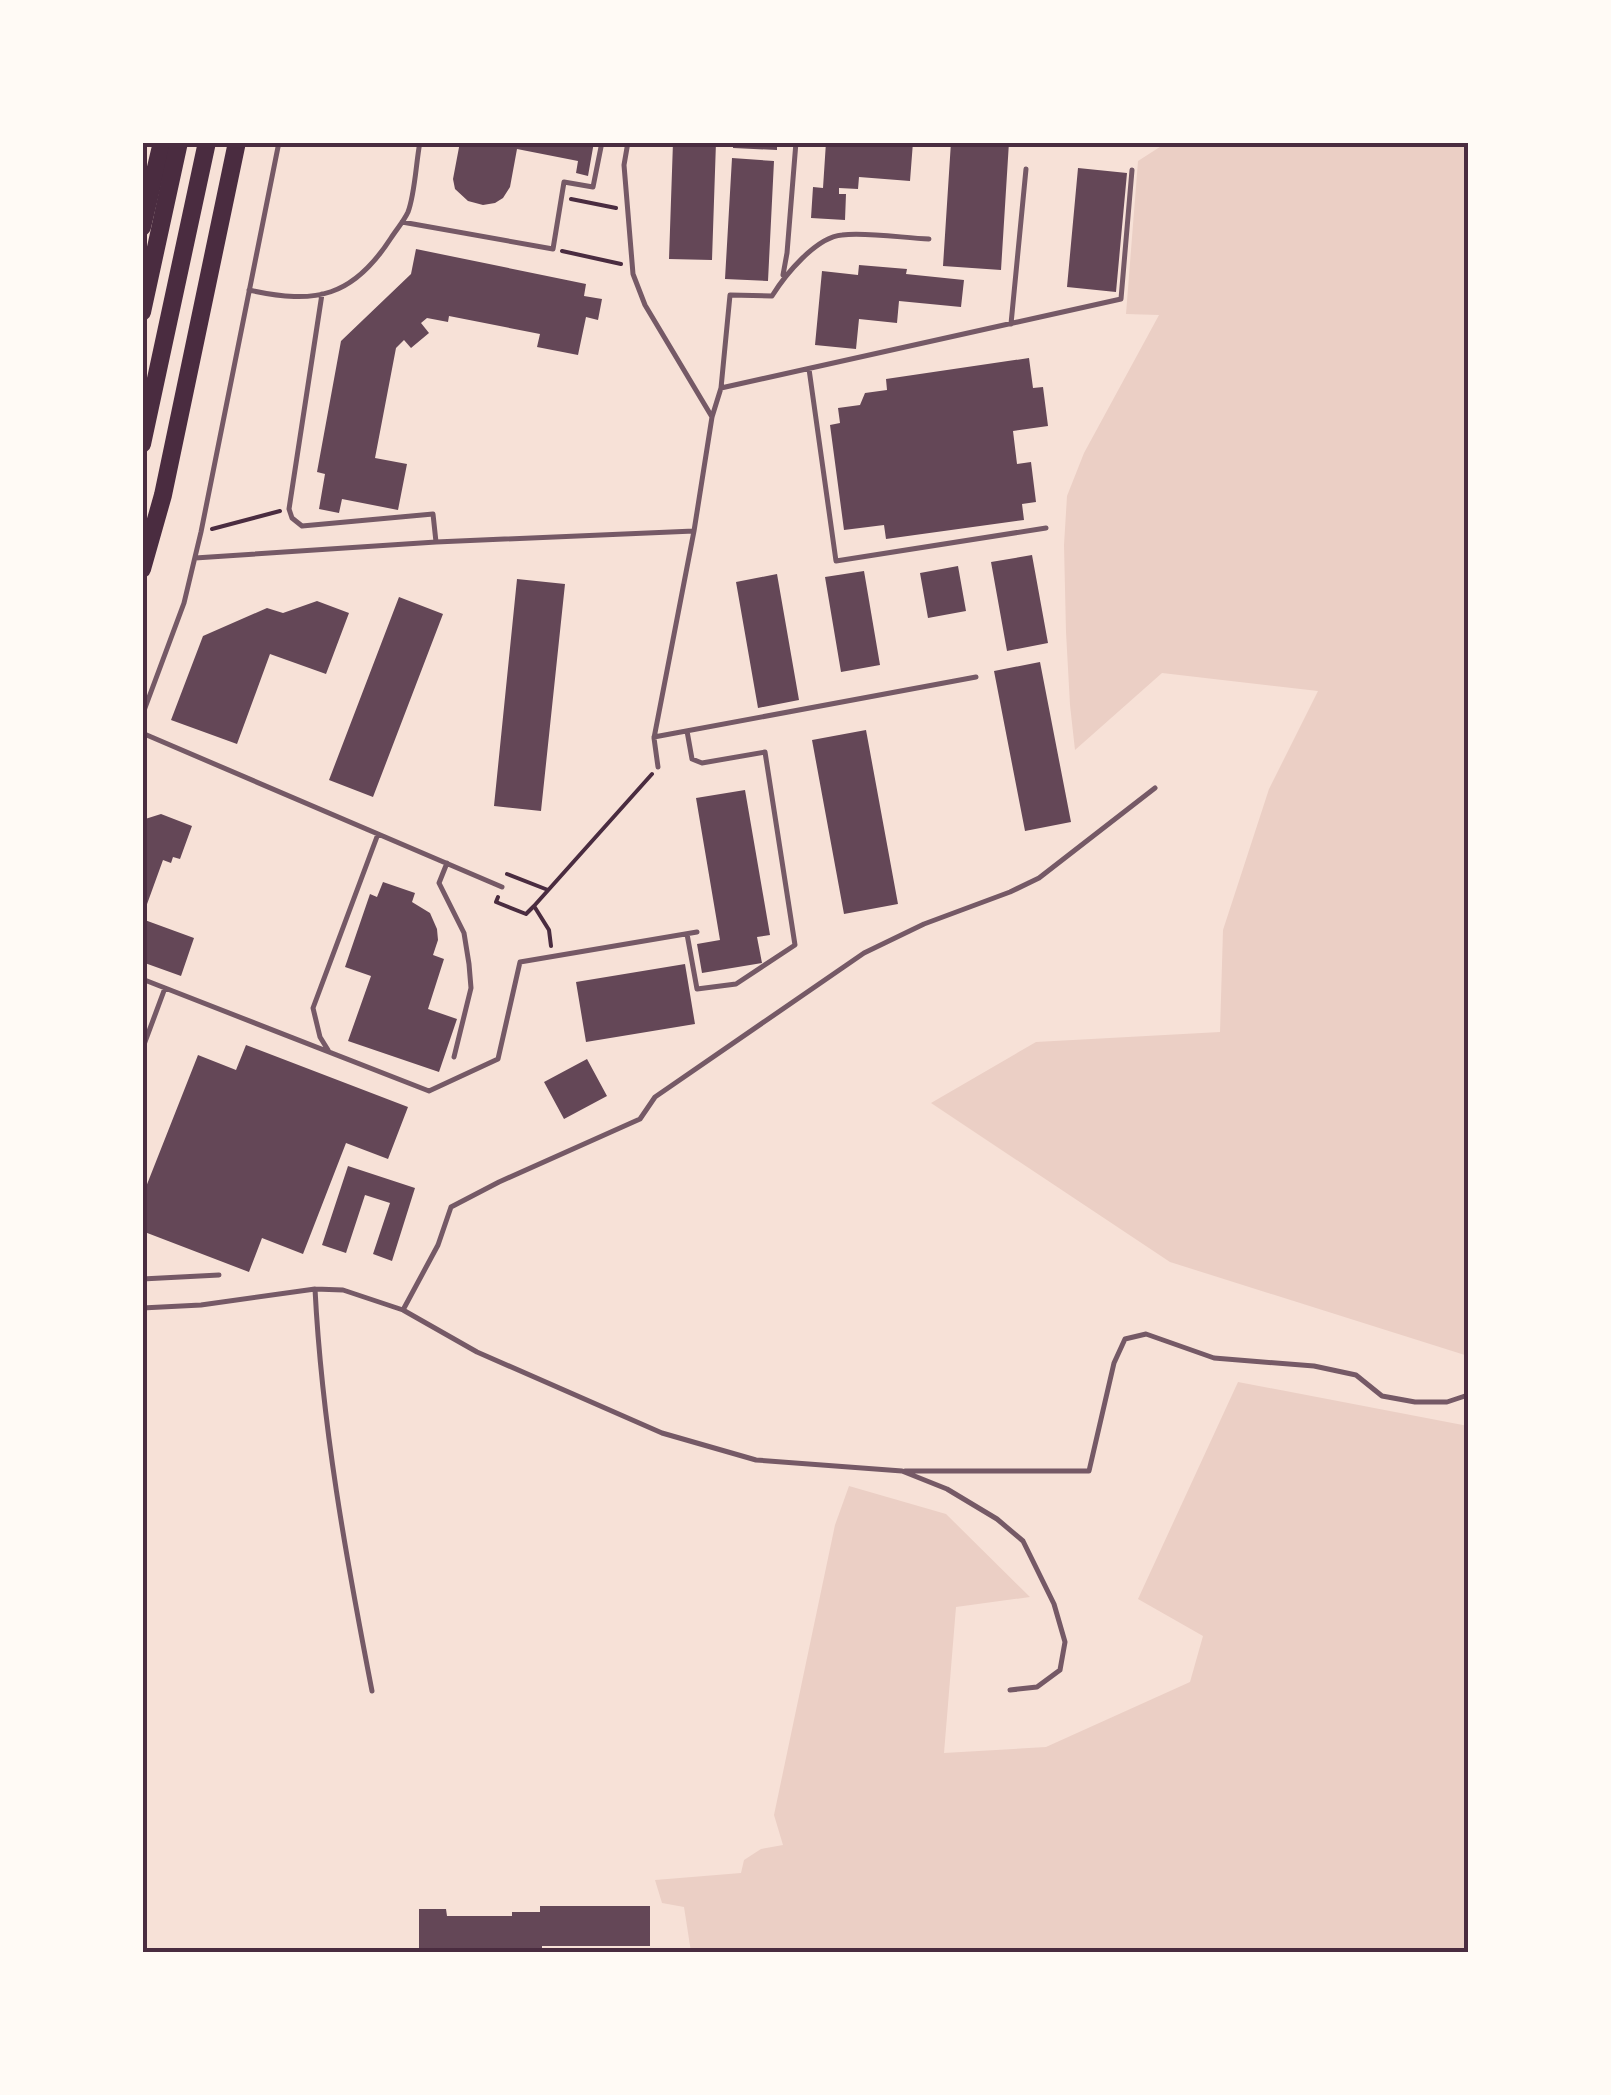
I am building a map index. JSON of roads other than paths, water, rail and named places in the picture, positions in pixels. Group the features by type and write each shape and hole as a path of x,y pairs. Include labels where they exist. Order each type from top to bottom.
{"main road":[{"path":"142,227 162,142"},
{"path":"149,284 170,142"},
{"path":"142,312 179,142"},
{"path":"142,444 206,142"},
{"path":"142,570 163,496 237,142"}],"lane":[{"path":"142,716 184,603 195,558 279,142"},
{"path":"249,290 291,296 322,294 335,292 356,280 380,254 408,212 420,142"},
{"path":"402,222 553,249 564,182 593,188 602,142"},
{"path":"628,142 624,165 632,266 644,304 712,417"},
{"path":"783,278 796,142"},
{"path":"1011,324 1026,169"},
{"path":"721,388 1121,300 1132,170"},
{"path":"658,767 654,738 712,417 721,388 730,294 772,296 783,278 819,244 839,234 930,239"},
{"path":"322,294 290,508 292,518 302,526 433,514 436,542"},
{"path":"809,368 836,561 1046,528"},
{"path":"195,558 694,531"},
{"path":"654,738 976,678"},
{"path":"686,934 696,989 736,984 796,945 764,752 702,763 692,759 687,731"},
{"path":"142,733 502,887"},
{"path":"403,1310 438,1245 451,1208 640,1119 655,1098 864,953 924,924 1039,878 1155,788"},
{"path":"330,1052 320,1038 313,1008 378,834"},
{"path":"447,863 439,883 464,932 472,988 454,1057"},
{"path":"142,979 430,1091 498,1059 520,962 696,932"},
{"path":"142,1050 165,988"},
{"path":"142,1279 220,1275"},
{"path":"315,1289 318,1358 329,1446 372,1691"},
{"path":"142,1308 202,1305 315,1289 343,1290 403,1310 477,1352 662,1433 756,1460 902,1471 1089,1471 1114,1363 1125,1339 1146,1334 1214,1358 1314,1366 1356,1375 1382,1396 1414,1402 1447,1402 1468,1394"},
{"path":"902,1471 947,1489 998,1519 1024,1541 1054,1604 1065,1642 1060,1670 1037,1688 1010,1690"}]}
